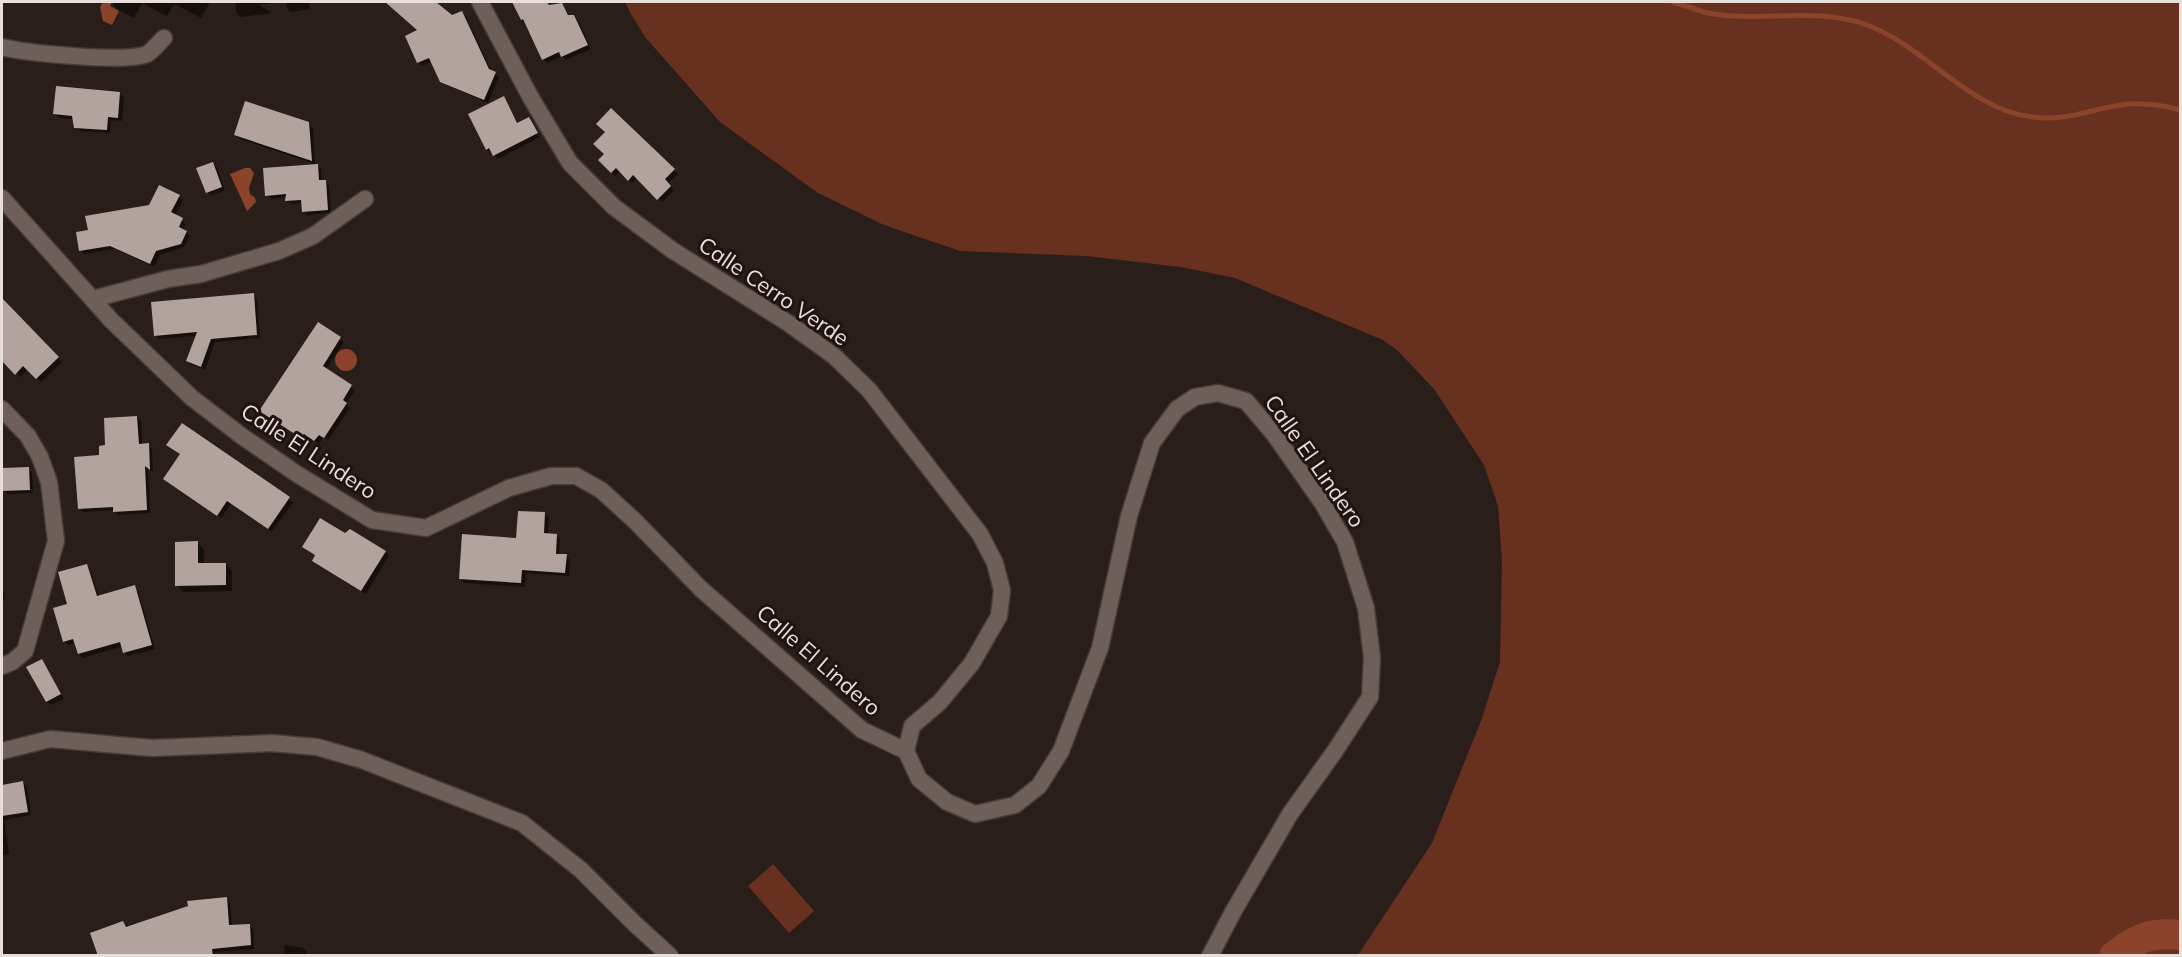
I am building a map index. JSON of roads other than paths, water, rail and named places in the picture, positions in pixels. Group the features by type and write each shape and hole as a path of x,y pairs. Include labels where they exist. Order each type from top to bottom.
{"street":[{"name":"Calle Cerro Verde","path":"480,2 531,98 570,163 614,207 672,250 788,323 834,356 869,390 980,534 995,563 1002,590 999,616 972,663 940,702 912,726 906,751"},
{"path":"2,47 19,52 63,56 123,57 147,54 164,38"},
{"name":"Calle El Lindero","path":"2,198 111,320 192,398 243,437 372,520 426,528 509,488 551,476 576,476 602,490 701,589 862,730 906,751 919,779 947,802 975,814 1015,805 1039,786 1061,751 1100,648 1129,516 1152,443 1177,409 1195,397 1218,393 1246,401 1323,504 1345,542 1366,608 1372,658 1370,697 1290,814 1210,956"},
{"path":"93,299 168,279 201,274 279,251 313,236 365,199"},
{"path":"2,409 28,436 40,458 49,482 56,541 25,651 12,662 2,666"},
{"path":"2,751 50,739 152,748 272,743 317,747 362,760 522,823 581,870 670,956"}],"waterway":[{"path":"1673,2 1708,13 1727,16 1808,15 1848,19 1867,25 1909,48 1967,90 1988,102 2009,112 2032,117 2057,118 2127,104 2154,105 2180,110"},
{"path":"2114,956 2145,938 2161,934 2180,935"}]}
